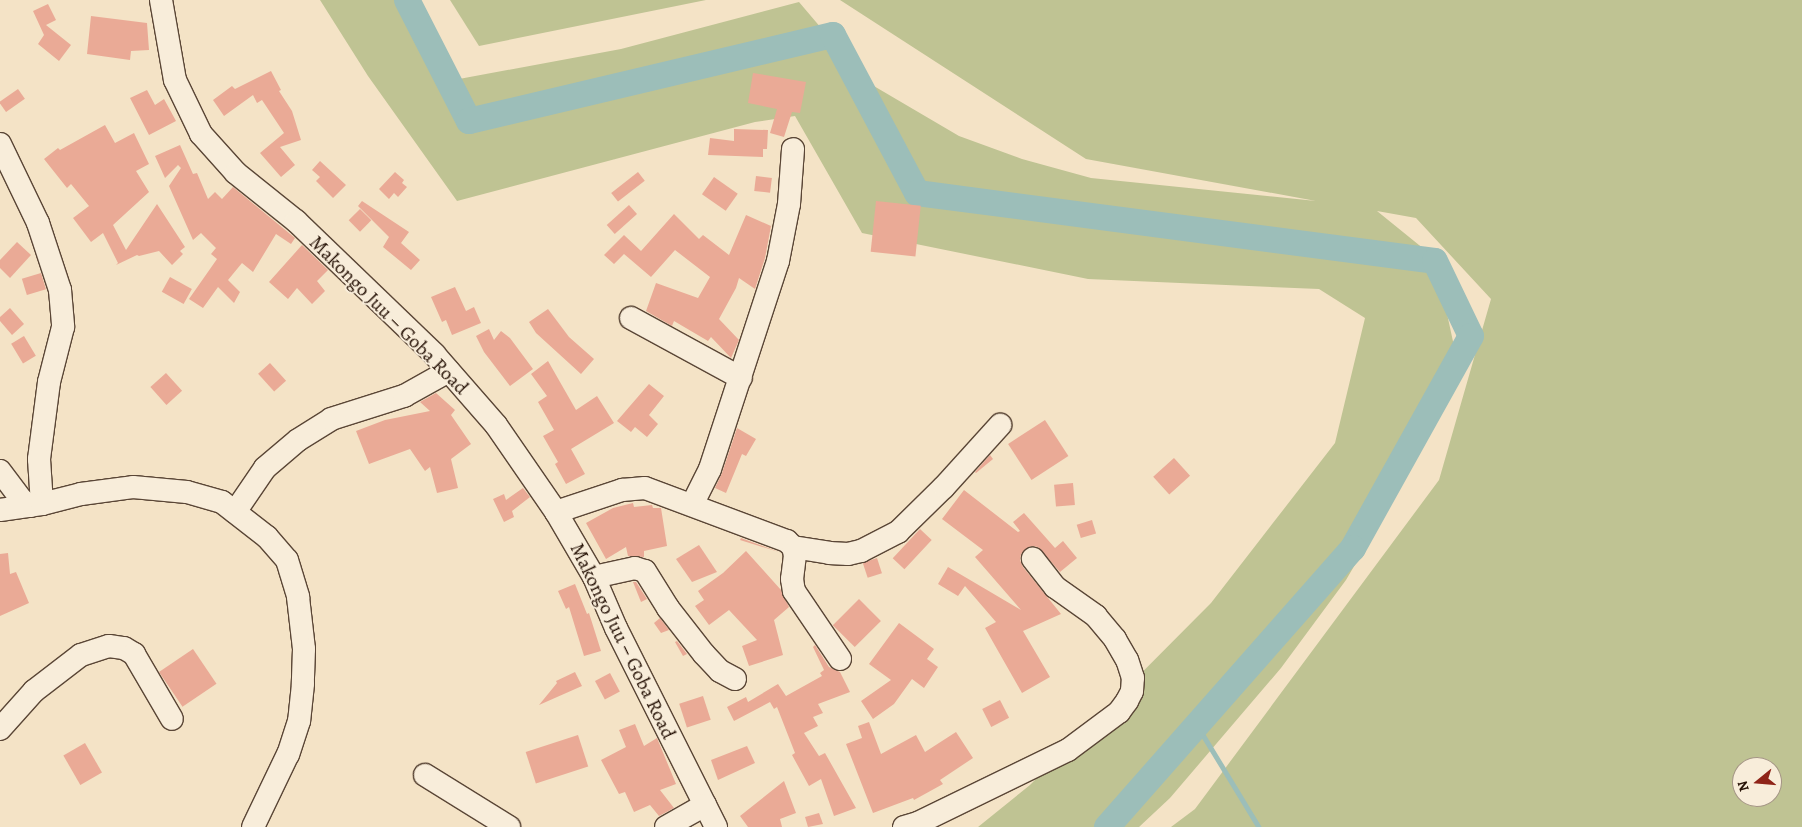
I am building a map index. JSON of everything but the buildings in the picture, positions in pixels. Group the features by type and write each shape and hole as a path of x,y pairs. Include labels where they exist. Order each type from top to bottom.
{"street":[{"name":"Makongo Juu – Goba Road","path":"160,0 175,80 201,134 236,173 296,221 449,371 496,425 556,512 594,577 616,628 716,827"},
{"path":"0,144 38,223 60,290 63,327 49,382 39,459 36,505"},
{"path":"692,505 710,469 778,261 790,204 793,149"},
{"path":"631,318 741,378"},
{"path":"235,512 265,468 298,440 331,419 404,396 449,371"},
{"path":"556,512 622,490 645,488 786,541 794,547 848,554 861,551 898,532 944,487 1000,425"},
{"path":"0,471 22,500 36,505"},
{"path":"0,510 36,505 81,494 133,487 188,492 222,502 267,537 287,560 298,597 304,649 299,721 288,754 253,827"},
{"path":"794,547 794,591 840,659"},
{"path":"904,827 926,819 1068,750 1119,712 1132,691 1133,678 1127,660 1115,639 1096,616 1055,587 1033,559"},
{"path":"594,577 635,568 645,571 692,641 720,670 735,679"},
{"path":"0,729 34,691 73,661 95,649 109,646 124,648 134,654 172,719"},
{"path":"425,775 509,827"},
{"path":"666,827 705,806"}],"green space":[{"path":"320,0 417,0 459,79 621,49 799,2 867,82 959,136 1022,159 1091,178 1316,201 1086,159 840,0 1802,0 1802,827 1171,827 1195,809 1439,480 1491,299 1416,218 1377,211 1435,258 1457,360 1435,412 1381,520 1346,580 1281,668 1170,798 1139,827 978,827 1030,785 1211,603 1335,443 1365,318 1319,289 1088,279 862,233 795,116 755,122 457,201 368,76"},
{"path":"450,0 706,0 479,46"}],"waterway":[{"path":"407,0 469,121 833,35 917,193 1435,261 1471,336 1353,548 1107,827"},
{"path":"1197,725 1259,827"}]}
